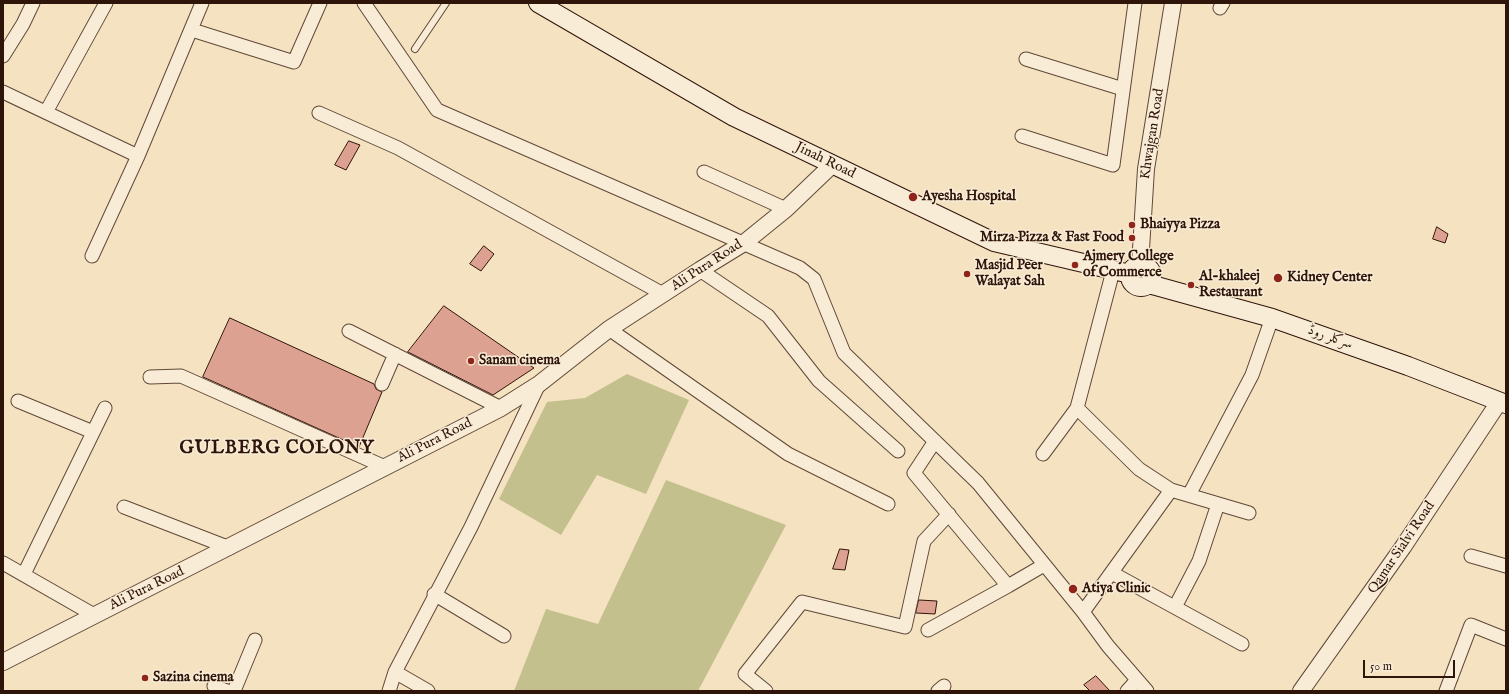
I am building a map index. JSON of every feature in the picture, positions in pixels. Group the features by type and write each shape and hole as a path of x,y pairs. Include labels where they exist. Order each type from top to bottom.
{"main road":[{"name":"Jinah Road","path":"538,3 734,117 994,242 1128,270"},
{"name":"سرکلر روڈ","path":"1128,270 1148,267 1152,275 1150,284 1272,318 1408,366 1502,403"}],"street":[{"path":"3,56 23,24 33,3"},
{"path":"46,112 106,3"},
{"path":"92,256 138,156 202,3"},
{"path":"192,30 294,62 320,3"},
{"path":"364,3 437,110 800,268 814,279 844,353 978,483 1083,612 1108,646 1147,691"},
{"path":"1022,136 1114,165 1135,3"},
{"name":"Khwajgan Road","path":"1128,270 1146,169 1172,3"},
{"path":"1026,59 1124,89"},
{"path":"3,92 138,156"},
{"path":"319,113 398,148 663,294"},
{"name":"Ali Pura Road","path":"3,662 230,548 501,408 538,384 609,329 744,243 786,209 832,165"},
{"path":"704,172 786,209"},
{"path":"700,270 768,316 819,381 898,451"},
{"path":"1043,454 1077,408 1128,270"},
{"path":"1189,495 1252,375 1272,318"},
{"path":"609,329 788,454 888,504"},
{"path":"349,331 501,408"},
{"path":"382,384 395,354"},
{"path":"150,377 180,376 385,467"},
{"path":"389,691 395,672 434,594 471,527 538,384"},
{"path":"18,401 93,432"},
{"name":"Qamar Sialvi Road","path":"1301,691 1403,547 1502,403"},
{"path":"24,574 105,408"},
{"path":"1077,408 1140,469 1171,490 1249,513"},
{"path":"935,441 914,473 1008,586"},
{"path":"1083,612 1171,490"},
{"path":"1175,607 1199,561 1218,504"},
{"path":"124,507 230,548"},
{"path":"766,691 745,674 802,602 905,627 924,541 949,514"},
{"path":"1472,556 1506,566"},
{"path":"3,563 94,615"},
{"path":"928,630 1044,565"},
{"path":"1112,573 1242,644"},
{"path":"434,594 504,636"},
{"path":"1446,691 1471,625 1506,639"},
{"path":"234,691 254,640"},
{"path":"395,672 428,691"},
{"path":"1127,691 1138,680"},
{"path":"214,686 226,691"}],"lane":[{"path":"415,49 446,3"}],"shaded area":[{"path":"627,374 689,400 646,494 597,475 561,535 499,499 547,402 585,398"},
{"path":"666,480 786,525 698,691 514,691 546,609 598,624"}],"building":[{"path":"349,141 360,145 346,170 335,165"},
{"path":"1437,227 1448,234 1445,243 1433,239"},
{"path":"484,246 494,254 481,271 470,264"},
{"name":"Sanam cinema","path":"444,306 534,368 493,395 408,352"},
{"path":"230,318 374,384 376,389 382,392 359,447 203,377"},
{"path":"840,549 849,550 845,570 833,569"},
{"path":"919,600 937,601 935,614 916,613"},
{"path":"1096,676 1110,691 1090,691 1084,685"}],"place":[{"name":"Ayesha Hospital","path":"913,197"},
{"name":"Bhaiyya Pizza","path":"1132,225"},
{"name":"Mirza Pizza & Fast Food","path":"1132,238"},
{"name":"Ajmery College of Commerce","path":"1075,265"},
{"name":"Masjid Peer Walayat Sah","path":"967,274"},
{"name":"Kidney Center","path":"1278,278"},
{"name":"Al-khaleej Restaurant","path":"1191,285"},
{"name":"Sanam cinema","path":"471,361"},
{"name":"Atiya Clinic","path":"1073,589"},
{"name":"Sazina cinema","path":"145,678"}],"district":[{"name":"GULBERG COLONY","path":"277,449"}]}
